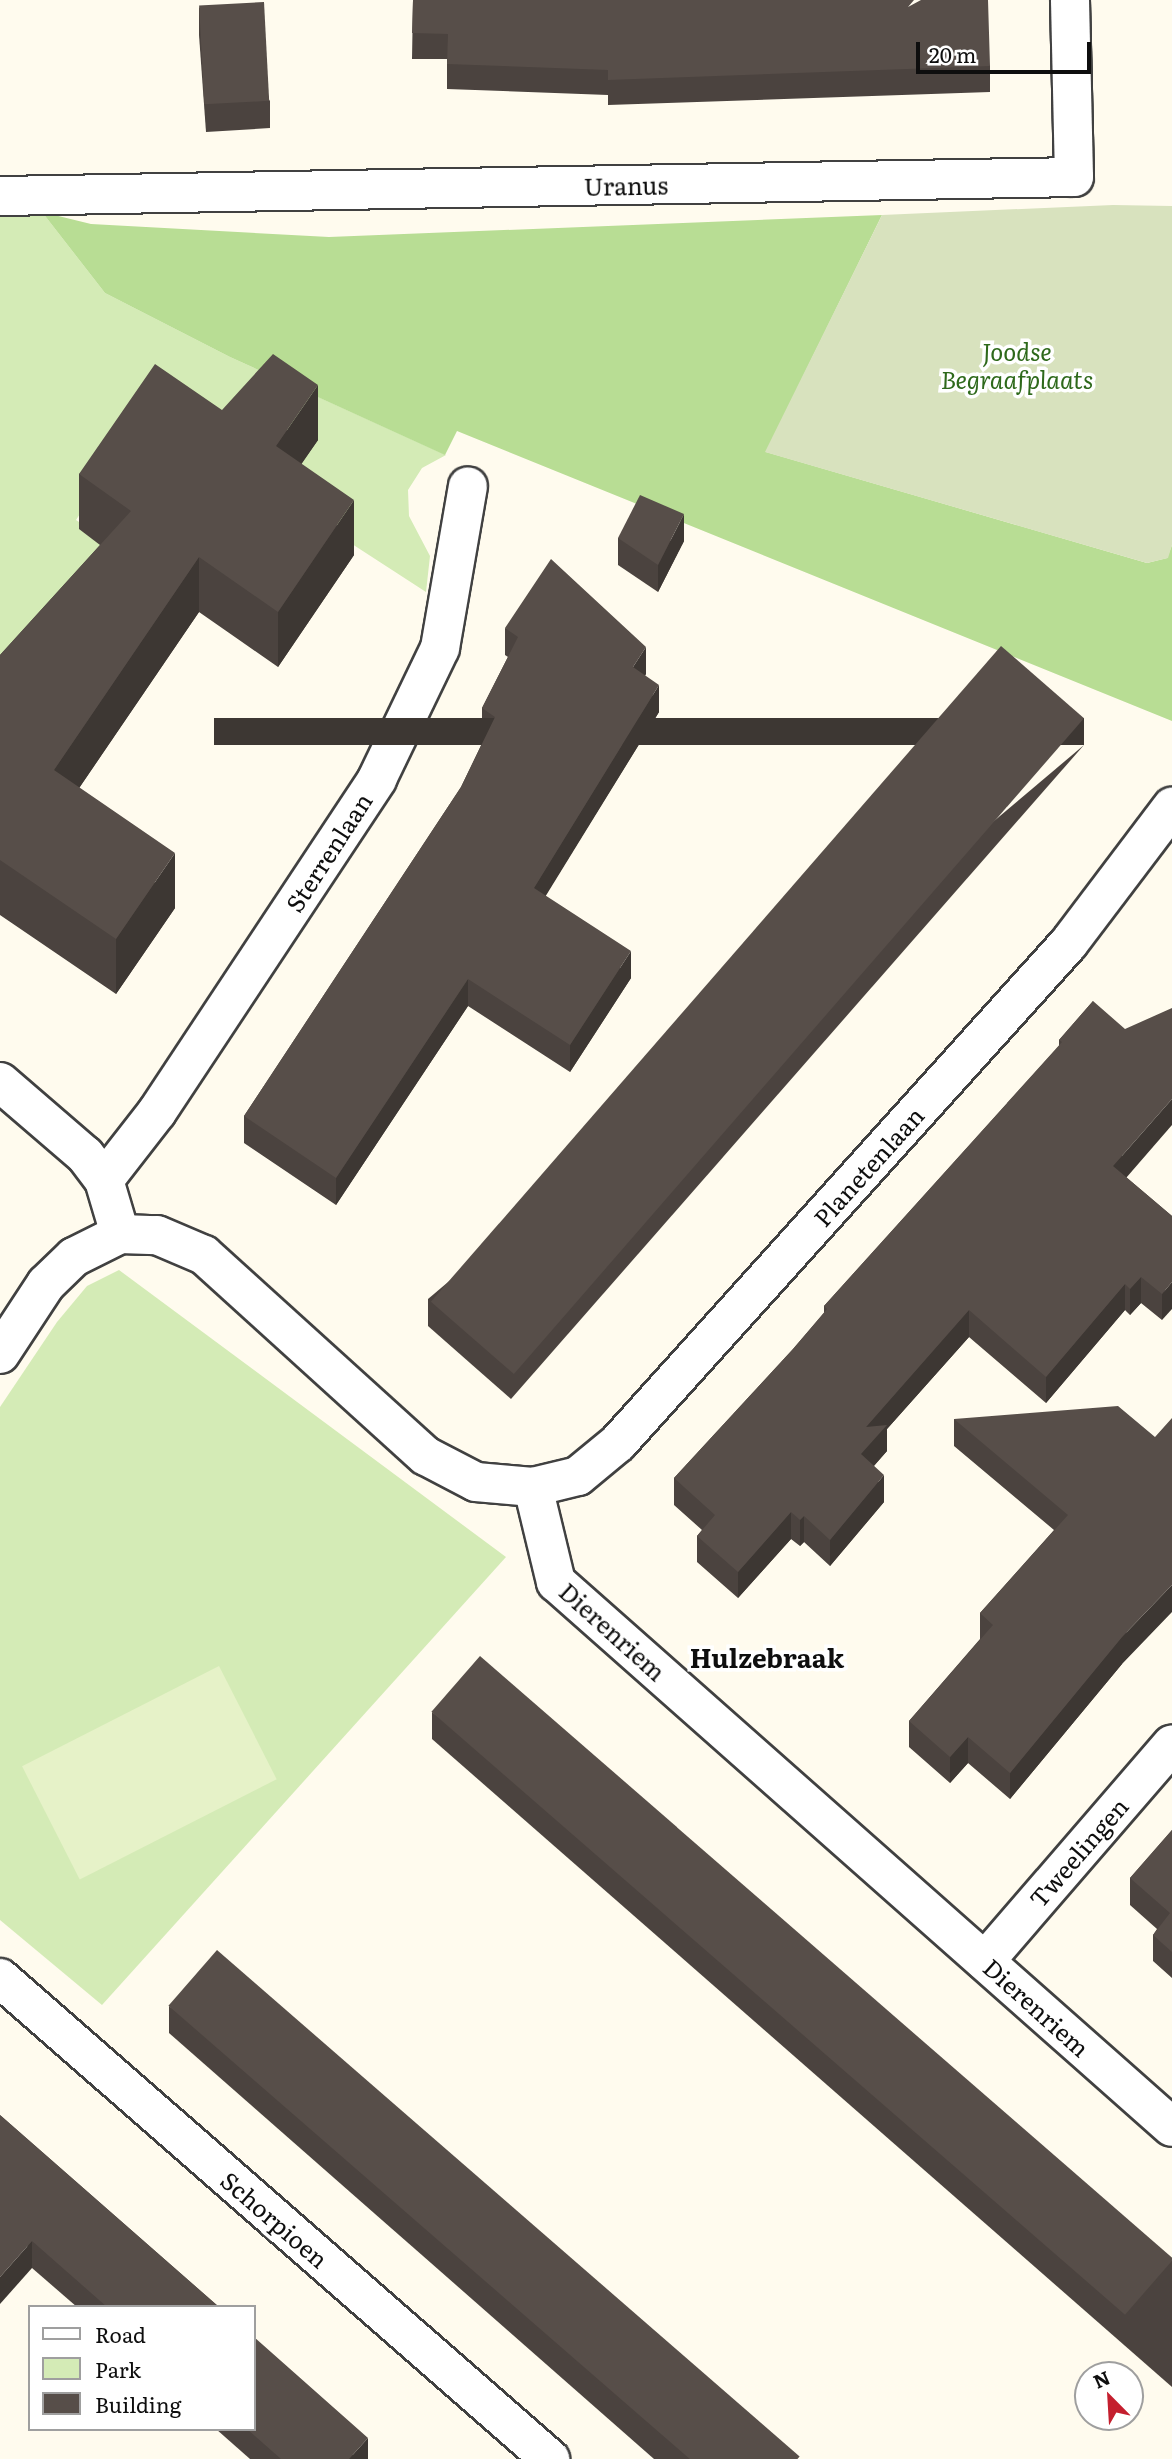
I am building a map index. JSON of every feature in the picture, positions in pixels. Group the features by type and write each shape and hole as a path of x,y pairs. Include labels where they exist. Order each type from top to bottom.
{"street":[{"name":"Uranus","path":"0,196 1074,177 1070,0"},
{"name":"Sterrenlaan","path":"104,1180 157,1112 377,779 440,648 468,486"},
{"name":"Planetenlaan","path":"533,1487 578,1476 618,1443 1069,943 1172,807"},
{"path":"0,1082 85,1155 104,1180 120,1234"},
{"path":"0,1354 46,1283 74,1257 120,1234 157,1235 204,1255 426,1456 476,1482 533,1487"},
{"name":"Dierenriem","path":"533,1487 556,1582 1172,2127"},
{"name":"Tweelingen","path":"985,1961 1172,1744"},
{"name":"Schorpioen","path":"0,1978 550,2459"}],"green space":[{"path":"0,204 42,212 105,293 230,357 446,455 422,468 408,490 409,516 430,556 426,592 147,411 76,520 131,556 0,701"},
{"name":"Joodse Begraafplaats","path":"1113,205 1172,206 1172,545 1168,558 1147,563 765,452 882,215"},
{"path":"42,212 91,224 329,237 882,215 766,452 1147,563 1167,558 1172,545 1172,721 457,431 445,455 230,357 105,293"},
{"path":"119,1270 506,1557 102,2005 0,1920 0,1407 57,1322 87,1286"},
{"path":"219,1666 277,1779 80,1879 22,1766"}],"building":[{"path":"413,0 914,0 908,7 921,0 988,0 990,66 608,80 608,70 447,64 448,34 412,33"},
{"path":"264,2 269,101 204,104 199,5"},
{"path":"273,354 318,385 276,446 354,500 278,612 199,557 54,770 175,853 116,939 0,860 0,655 131,511 79,474 155,364 222,410"},
{"path":"640,495 684,514 658,565 618,538"},
{"path":"551,559 646,647 633,667 659,685 534,888 631,951 570,1045 468,979 336,1178 244,1116 461,787 495,717 482,708 518,637 505,628"},
{"path":"1001,646 1084,718 514,1374 431,1302"},
{"path":"1093,1001 1125,1029 1172,1008 1172,1099 1113,1166 1172,1216 1172,1282 1162,1294 1141,1277 1130,1289 1125,1284 1046,1377 969,1310 866,1427 887,1425 861,1454 884,1475 830,1540 804,1516 800,1520 791,1512 738,1572 697,1536 715,1515 674,1478 793,1349 827,1309 824,1306 1062,1042 1059,1040"},
{"path":"1118,1406 1155,1437 1172,1418 1172,1585 1122,1637 1010,1773 968,1737 950,1757 909,1721 993,1625 980,1613 1068,1515 954,1419"},
{"path":"480,1656 1172,2258 1125,2315 431,1712"},
{"path":"1172,1830 1172,1952 1153,1935 1170,1913 1130,1878"},
{"path":"217,1950 800,2456 797,2459 690,2459 168,2006"},
{"path":"0,2115 217,2305 105,2305 32,2241 0,2277"},
{"path":"256,2339 368,2438 349,2459 281,2459 249,2431 256,2431"}],"district":[{"name":"Hulzebraak","path":"767,1657"}]}
